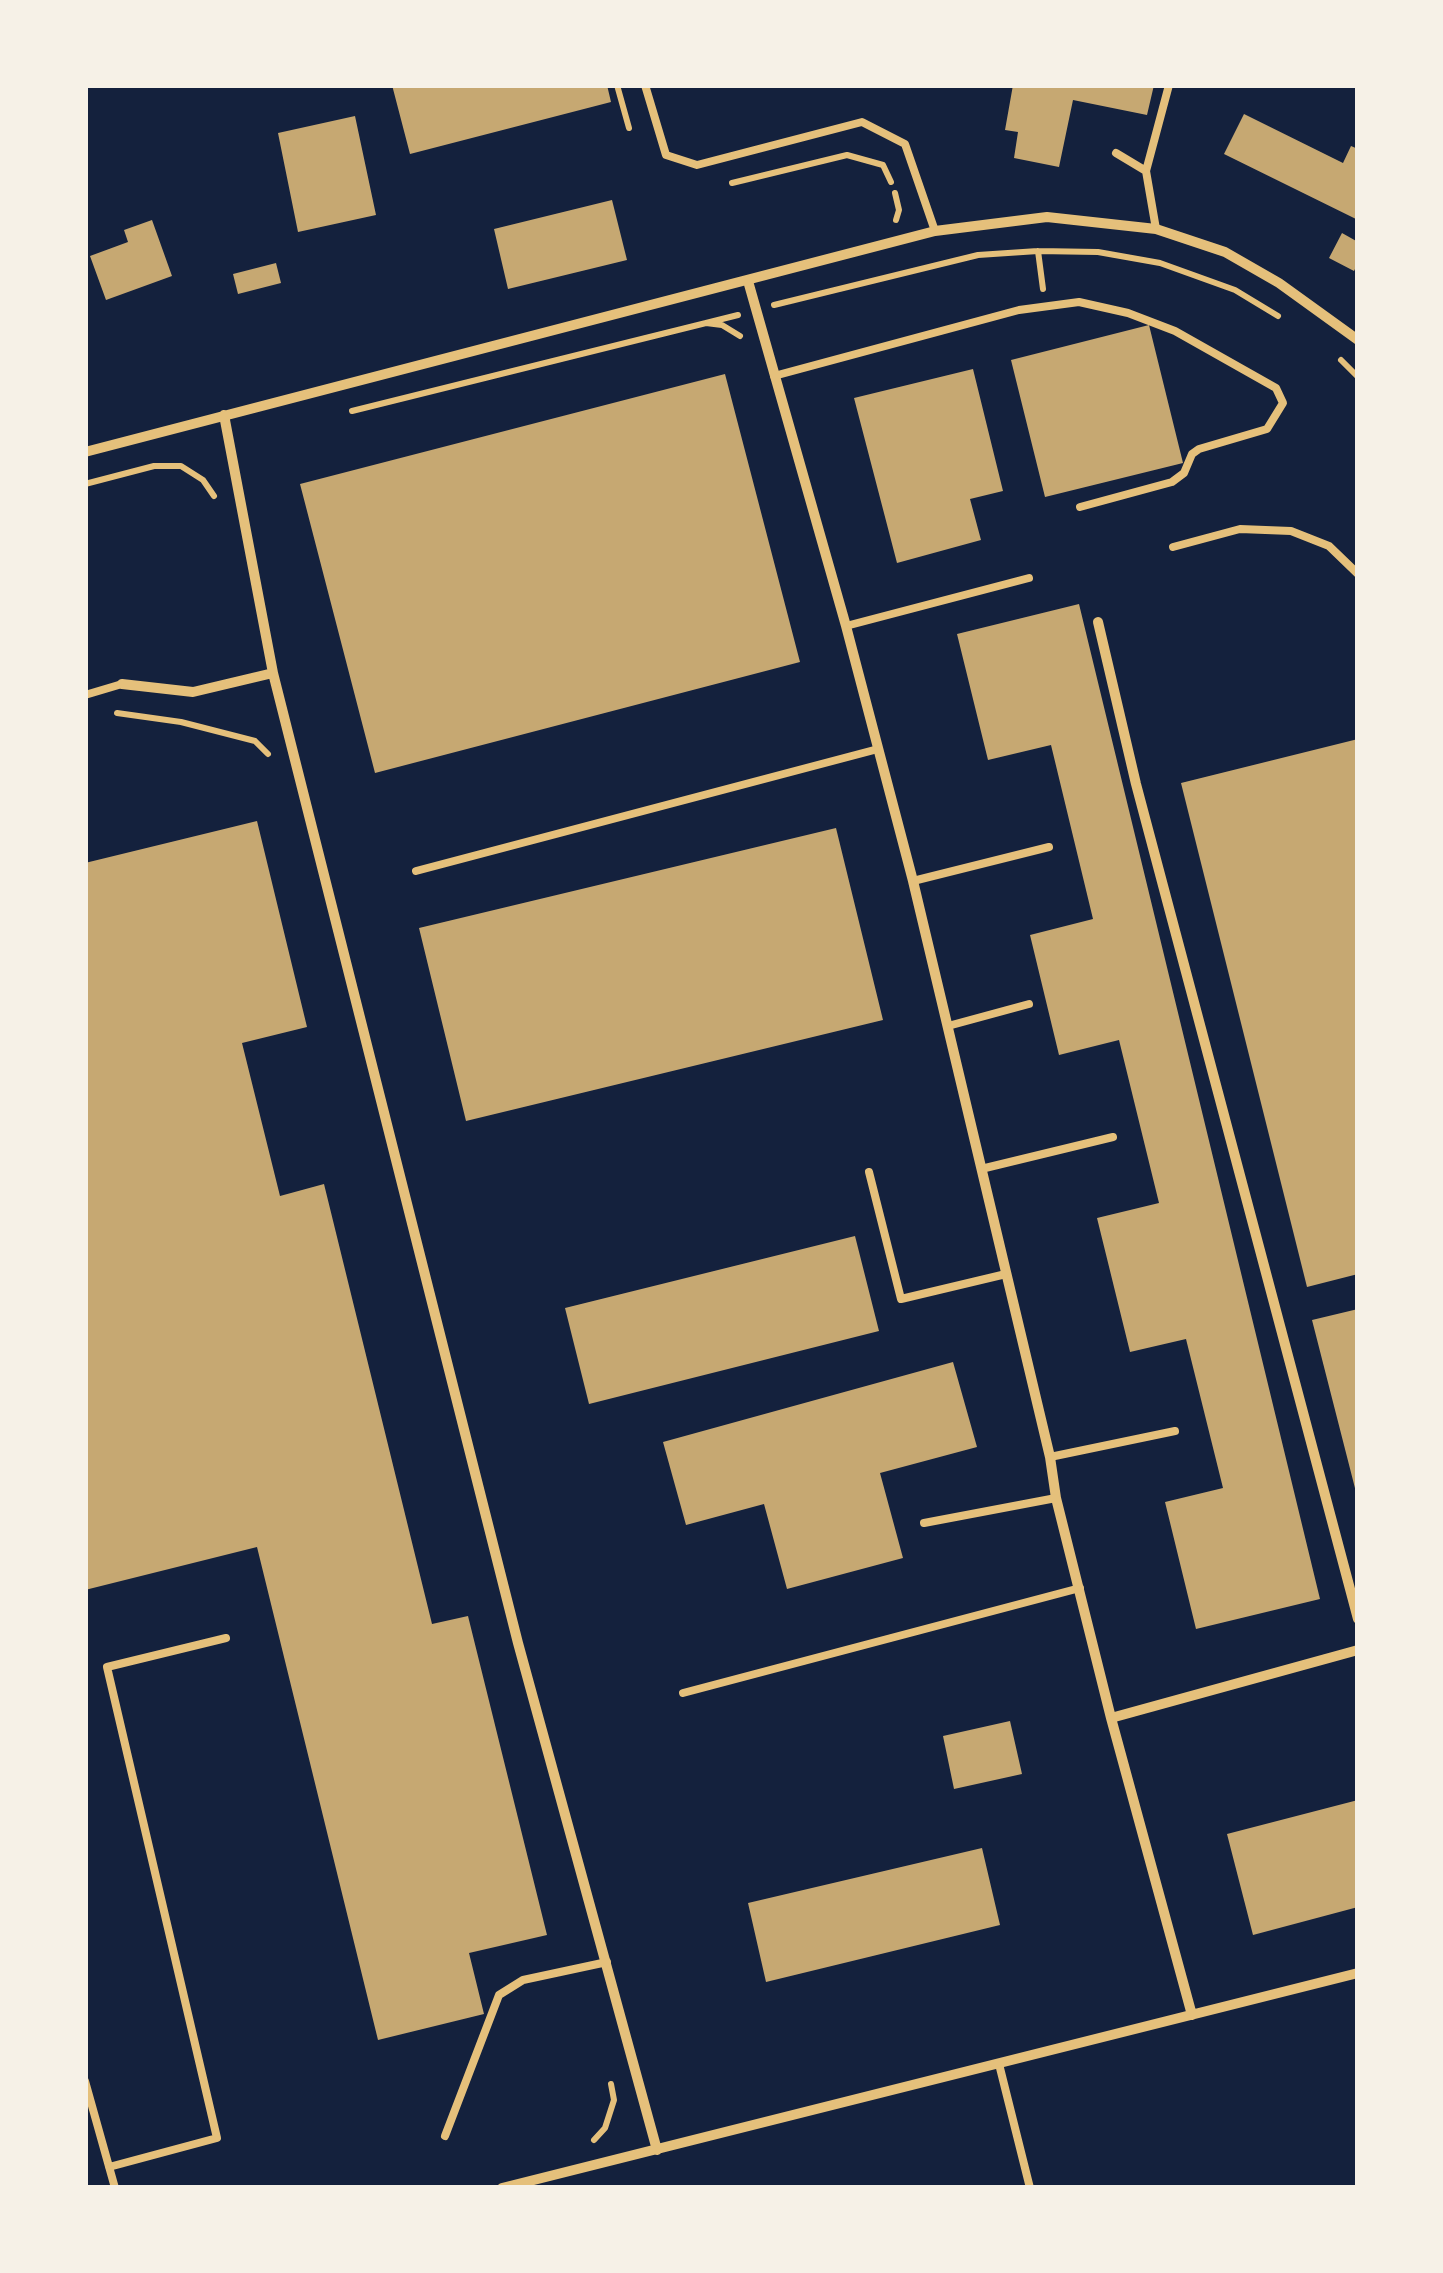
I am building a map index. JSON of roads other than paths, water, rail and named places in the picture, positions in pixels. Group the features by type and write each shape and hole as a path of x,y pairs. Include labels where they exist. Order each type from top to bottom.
{"street":[{"path":"85,452 934,231 1047,217 1156,229 1226,252 1280,283 1358,340"},
{"path":"748,280 913,881 1050,1457 1056,1498 1192,2014"},
{"path":"224,415 273,672 518,1643 657,2150"},
{"path":"1098,622 1136,784 1358,1618"},
{"path":"122,684 193,692 273,672"},
{"path":"1111,1718 1358,1650"},
{"path":"502,2188 1358,1974"}],"lane":[{"path":"645,85 666,156 697,165 862,122 905,144 934,231"},
{"path":"1156,229 1146,171 1169,85"},
{"path":"1116,153 1146,171"},
{"path":"774,376 943,329 1078,302 1128,313 1175,331 1276,388 1282,404 1267,428 1198,449 1184,472 1172,482 1080,508"},
{"path":"1172,547 1240,529 1291,531 1329,546 1358,574"},
{"path":"846,626 1029,578"},
{"path":"85,695 122,684"},
{"path":"416,871 878,749"},
{"path":"913,881 1049,847"},
{"path":"948,1026 1029,1004"},
{"path":"981,1169 1113,1137"},
{"path":"869,1172 901,1299 1006,1274"},
{"path":"1050,1457 1175,1431"},
{"path":"924,1524 1056,1498"},
{"path":"683,1693 1080,1588"},
{"path":"110,2167 217,2138 107,1666 226,1638"},
{"path":"444,2136 499,1995 523,1980 606,1962"},
{"path":"999,2064 1030,2188"},
{"path":"85,2081 115,2188"}]}
